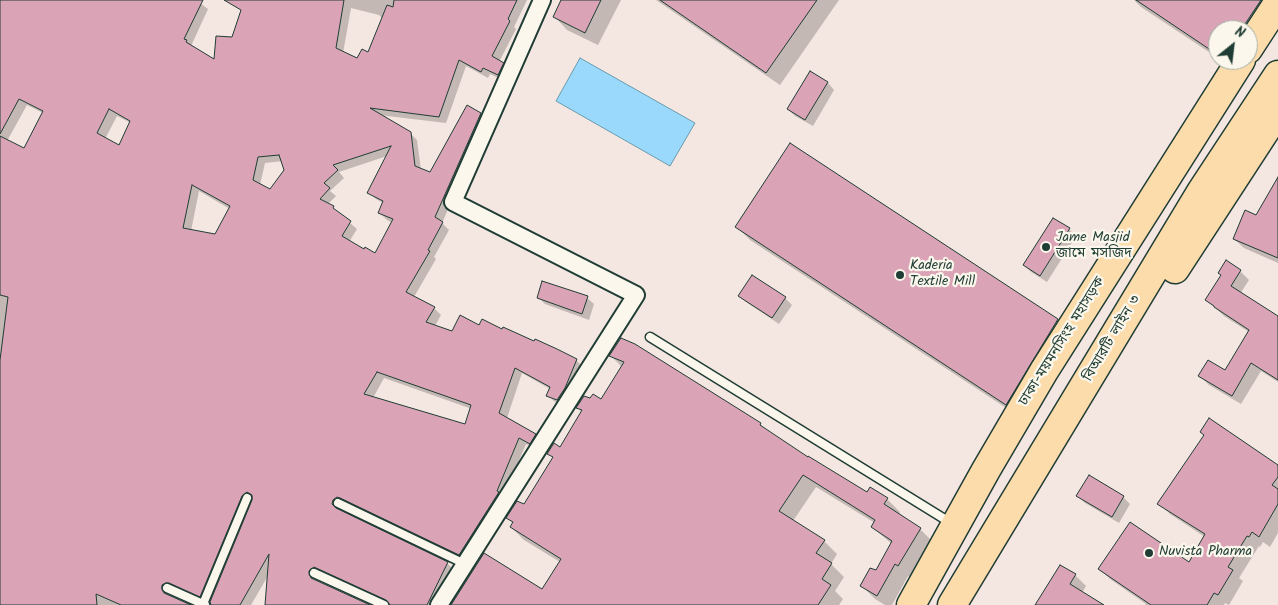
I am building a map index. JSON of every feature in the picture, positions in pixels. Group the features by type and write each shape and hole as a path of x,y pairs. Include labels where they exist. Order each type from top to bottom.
{"highway":[{"path":"1258,34 1278,3"},
{"name":"ঢাকা-ময়মনসিংহ মহাসড়ক","path":"911,605 1044,371 1235,70"},
{"name":"বিআরটি লাইন ৩","path":"952,605 1201,192 1278,75"},
{"path":"975,605 1063,445 1278,111"}],"street":[{"path":"438,605 636,294 453,202 542,0"}],"lane":[{"path":"650,337 955,526"},
{"path":"167,588 204,604 247,498"},
{"path":"338,503 465,564"},
{"path":"314,573 384,605"}],"water":[{"path":"580,58 695,123 670,166 556,101"}],"building":[{"path":"0,0 203,0 184,39 214,59 216,36 232,37 241,10 224,0 344,0 336,48 357,58 362,49 368,52 387,5 393,7 394,0 517,0 508,19 510,21 492,56 504,63 498,75 483,68 481,72 459,60 439,117 370,108 411,132 415,166 430,172 467,105 481,113 435,217 443,222 428,250 430,251 406,292 435,307 426,322 452,331 460,315 479,325 482,319 502,329 503,327 534,341 535,339 577,359 565,388 557,400 546,396 550,387 515,368 499,413 536,434 530,444 519,438 497,491 499,492 459,555 340,498 337,497 333,500 332,504 336,508 448,562 427,605 390,605 386,600 314,567 309,571 311,578 370,605 265,605 269,554 240,605 211,605 210,602 252,500 252,495 247,492 242,496 200,597 169,583 162,585 164,593 191,605 121,605 96,594 97,605 0,605 0,360 8,297 0,295 0,136 24,148 43,111 19,99 0,134","holes":["109,109 130,121 119,145 97,133","391,146 367,193 383,201 378,213 393,219 375,253 342,236 351,221 333,208 334,206 320,199 330,188 324,183 338,170 333,165","279,155 284,170 270,189 253,180 258,157","192,185 230,206 215,234 183,228","377,372 471,405 465,424 364,394"]},
{"path":"561,0 601,0 585,33 553,17"},
{"path":"660,0 817,0 766,73"},
{"path":"1136,0 1261,0 1248,20 1208,20 1208,48"},
{"path":"810,71 828,82 805,120 787,109"},
{"name":"Kaderia Textile Mill","path":"790,143 1058,319 1006,405 735,227"},
{"path":"1278,177 1278,258 1233,239 1245,210 1256,215"},
{"name":"Jame Masjid জামে মসজিদ","path":"1053,218 1070,228 1040,276 1023,265"},
{"path":"1226,260 1241,270 1231,286 1278,316 1278,380 1251,363 1232,396 1198,376 1208,360 1225,370 1249,330 1205,300 1221,275 1218,273"},
{"path":"752,275 786,297 772,318 738,296"},
{"path":"542,281 588,296 582,314 537,298"},
{"path":"621,338 635,344 761,423 760,425 808,457 867,492 870,487 888,498 884,504 921,528 898,566 895,564 877,596 860,586 870,568 876,570 892,541 871,527 875,520 803,475 779,511 825,540 816,553 832,563 822,579 831,585 818,605 451,605 484,553 542,589 561,559 510,527 513,522 506,518 517,501 524,504 553,457 547,454 554,443 560,447 582,410 576,408 584,396 590,398 593,394 601,399 624,362 609,356"},
{"path":"1209,418 1278,465 1278,477 1272,485 1278,489 1278,504 1259,537 1252,532 1249,537 1247,536 1228,567 1233,570 1218,595 1214,593 1207,605 1151,605 1098,569 1130,522 1189,562 1205,534 1157,504 1204,435 1200,432"},
{"path":"1089,475 1124,496 1112,517 1076,496"},
{"path":"1060,565 1076,574 1070,584 1104,605 1035,605"}],"place":[{"name":"Jame Masjid জামে মসজিদ","path":"1046,247"},
{"name":"Kaderia Textile Mill","path":"900,275"},
{"name":"Nuvista Pharma","path":"1149,553"}]}
